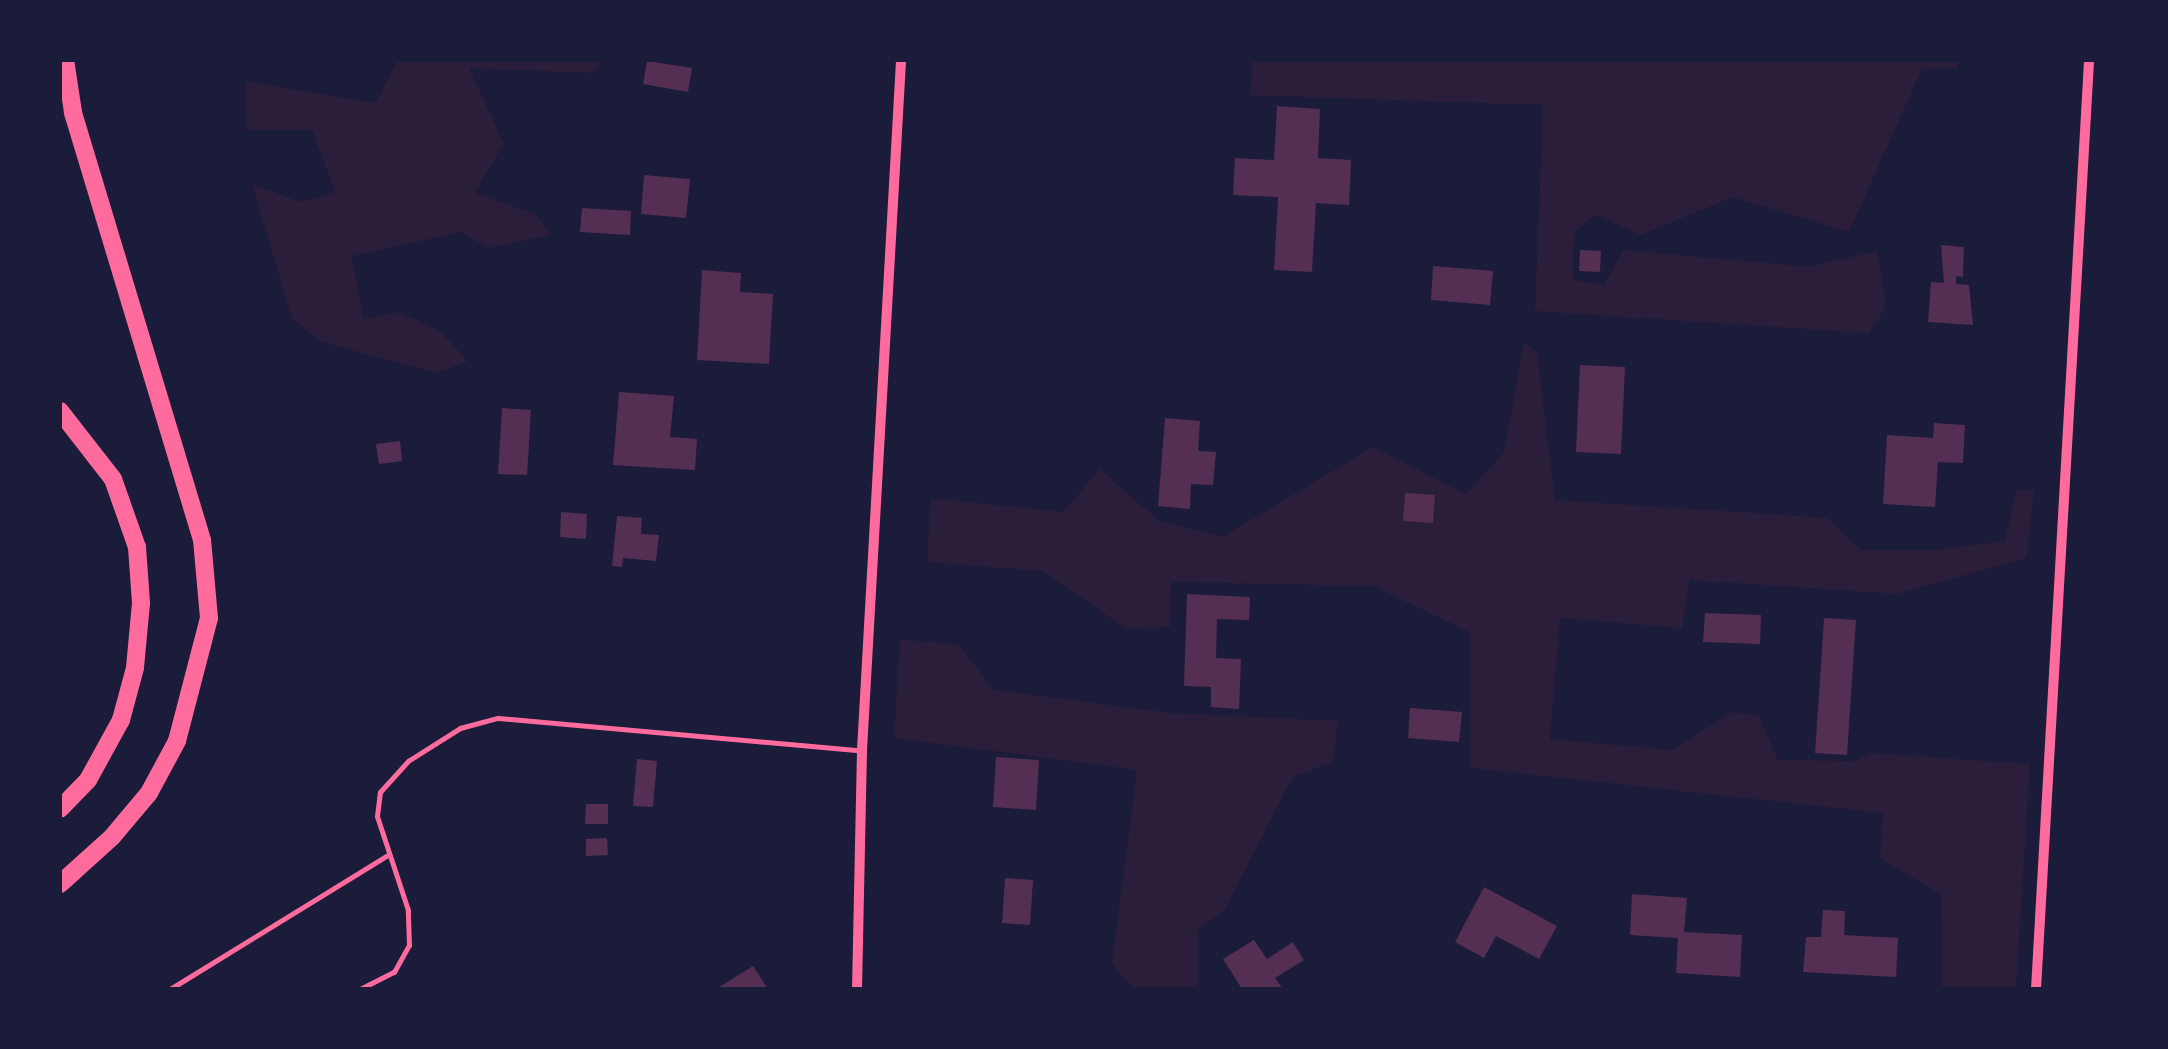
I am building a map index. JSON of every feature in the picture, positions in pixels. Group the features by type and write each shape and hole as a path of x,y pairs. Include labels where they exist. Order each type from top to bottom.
{"highway":[{"path":"60,884 112,838 149,793 177,741 208,618 202,540 74,112 65,60"},
{"path":"60,411 113,479 137,547 141,603 135,668 121,720 88,780 60,809"}],"street":[{"path":"858,989 862,750 901,60"},
{"path":"2036,989 2088,60"}],"lane":[{"path":"360,989 394,972 409,946 408,910 386,856 377,816 380,792 408,761 451,733 498,718 862,750"},
{"path":"170,989 386,856"}],"shaded area":[{"path":"398,60 604,60 593,73 469,68 504,143 475,193 535,214 552,235 488,248 461,232 352,256 363,319 400,312 440,331 468,361 436,373 322,342 292,319 252,184 300,202 335,192 312,130 247,130 245,81 375,103"},
{"path":"1253,60 1958,60 1958,68 1922,69 1849,232 1733,197 1641,235 1596,215 1574,232 1573,280 1604,285 1623,250 1809,267 1877,251 1886,307 1869,333 1535,311 1543,105 1250,95"},
{"path":"1524,341 1537,353 1555,500 1828,518 1860,550 1935,550 2005,541 2016,491 2034,489 2027,558 1897,594 1690,580 1682,628 1560,618 1550,739 1672,750 1732,712 1759,715 1778,760 1854,761 1871,753 2030,764 2016,989 1942,989 1941,895 1880,858 1883,813 1471,768 1470,632 1372,586 1171,582 1170,627 1125,628 1043,571 927,562 931,498 1063,512 1100,469 1159,521 1222,537 1373,447 1466,494 1504,452"},
{"path":"900,639 959,645 994,690 1171,713 1338,721 1333,762 1293,777 1225,909 1198,930 1198,989 1133,989 1112,963 1137,770 894,738"}],"building":[{"path":"647,61 692,68 688,92 643,84"},
{"path":"1277,106 1320,109 1318,158 1351,160 1349,205 1316,203 1312,272 1274,270 1278,197 1233,195 1235,158 1274,160"},
{"path":"644,175 690,179 686,218 641,214"},
{"path":"582,208 631,211 630,235 580,232"},
{"path":"1941,245 1964,247 1963,277 1956,276 1956,284 1969,285 1973,325 1928,322 1931,282 1944,283"},
{"path":"1580,250 1601,251 1600,272 1579,271"},
{"path":"1433,266 1493,271 1490,305 1431,300"},
{"path":"702,270 741,273 740,292 773,294 769,364 697,360"},
{"path":"1580,365 1625,367 1621,454 1576,452"},
{"path":"619,392 674,396 670,437 697,439 695,470 613,465"},
{"path":"502,408 531,410 527,475 498,474"},
{"path":"1165,418 1200,421 1198,451 1216,452 1213,485 1191,484 1190,509 1158,506"},
{"path":"1934,423 1965,425 1963,463 1938,462 1935,507 1883,504 1887,435 1933,438"},
{"path":"400,441 402,461 379,464 376,444"},
{"path":"1405,493 1435,495 1433,523 1403,521"},
{"path":"561,512 587,514 586,539 560,537"},
{"path":"617,516 642,518 641,534 659,535 656,561 623,558 622,567 612,566"},
{"path":"1187,594 1250,597 1249,620 1217,619 1216,658 1241,659 1239,709 1211,707 1211,687 1184,686"},
{"path":"1705,613 1761,615 1760,644 1703,642"},
{"path":"1824,618 1856,620 1847,755 1815,753"},
{"path":"1410,708 1462,712 1459,742 1408,738"},
{"path":"996,757 1039,760 1036,810 993,807"},
{"path":"637,759 657,761 653,807 633,806"},
{"path":"586,804 608,804 608,824 585,824"},
{"path":"607,838 608,855 586,856 586,839"},
{"path":"1005,878 1033,880 1030,925 1002,923"},
{"path":"1484,887 1557,926 1539,959 1496,936 1484,958 1455,942"},
{"path":"1632,894 1687,898 1684,932 1742,935 1740,977 1676,973 1678,938 1630,935"},
{"path":"1823,910 1845,911 1844,935 1898,938 1896,977 1803,972 1806,937 1821,937"},
{"path":"1254,940 1267,959 1293,942 1304,960 1275,978 1283,989 1242,989 1223,959"},
{"path":"753,966 768,989 716,989"}]}
